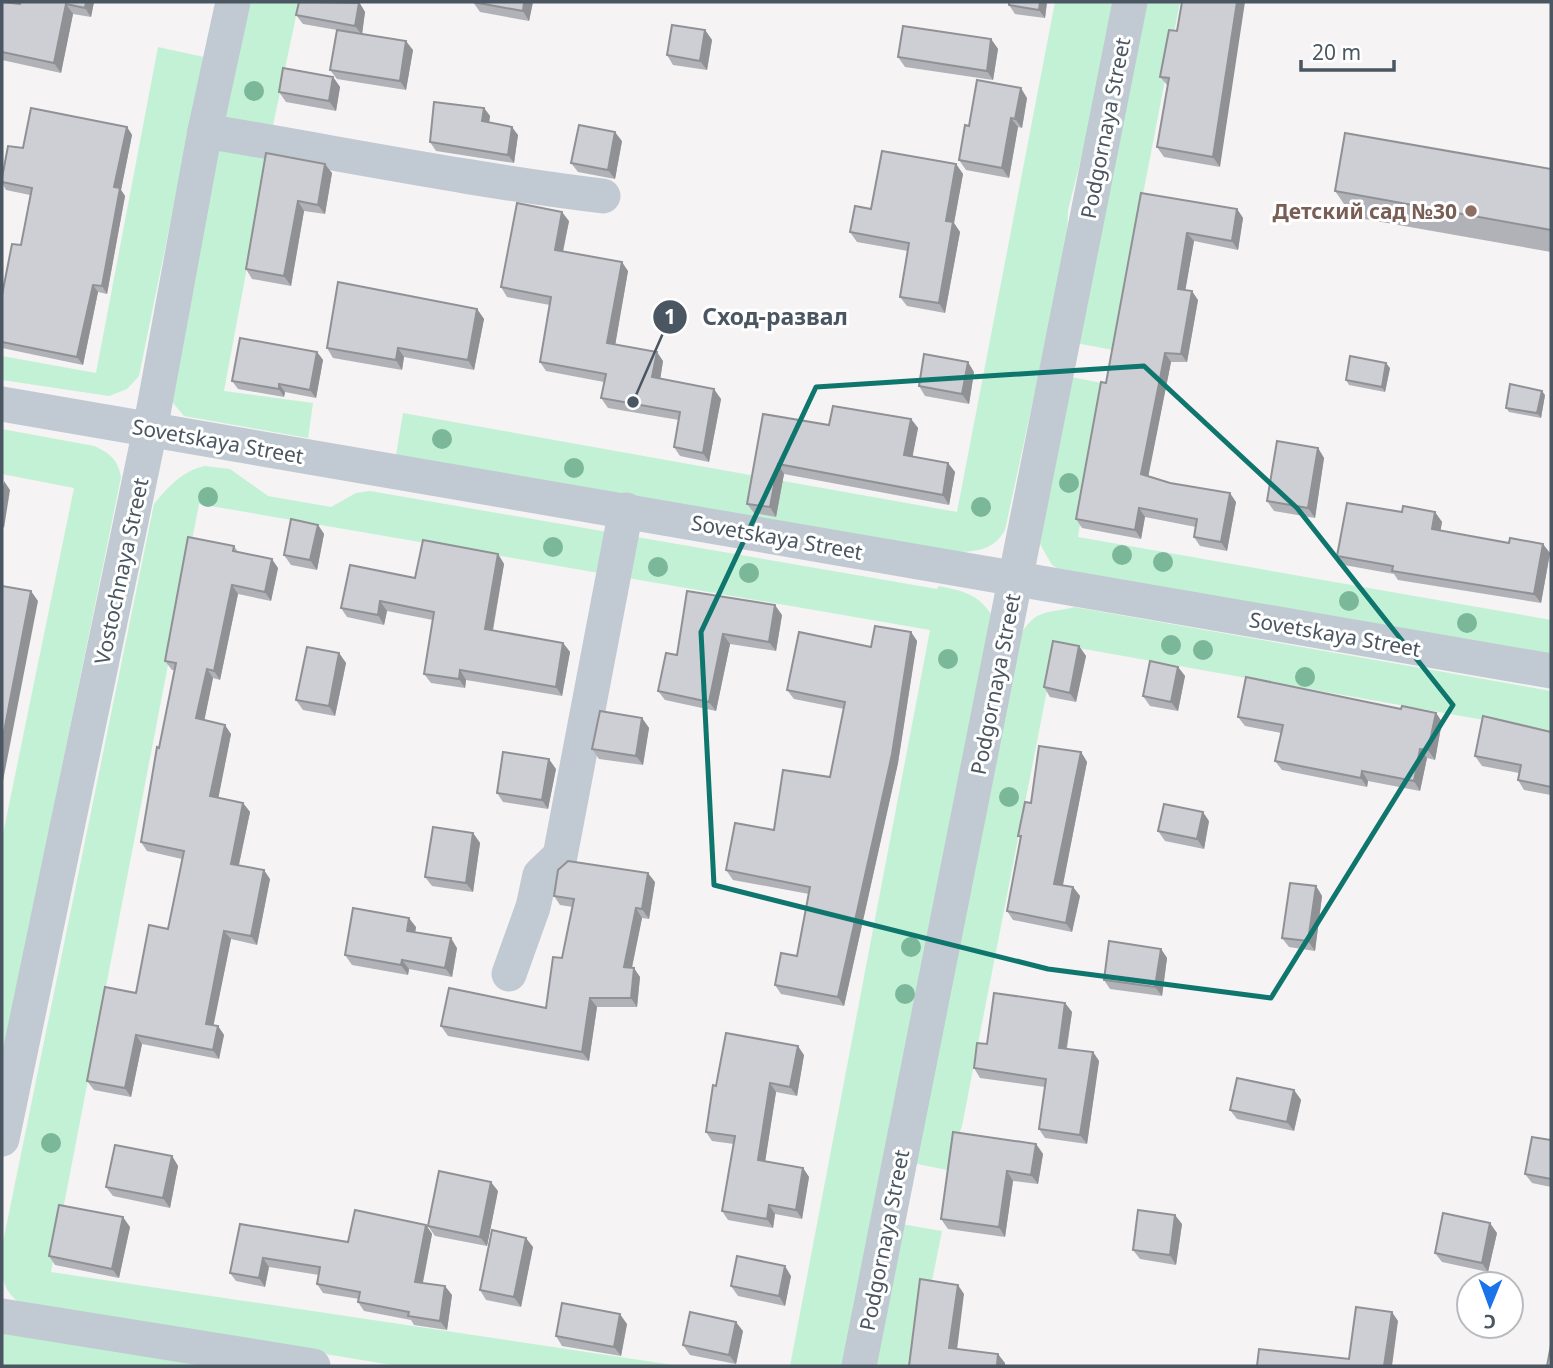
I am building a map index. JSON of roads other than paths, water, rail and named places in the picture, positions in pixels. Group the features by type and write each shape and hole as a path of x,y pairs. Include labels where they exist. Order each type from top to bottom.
{"street":[{"name":"Vostochnaya Street","path":"2,1139 150,430 205,131 233,2"},
{"name":"Podgornaya Street","path":"859,1366 1130,2"},
{"path":"205,131 488,182 603,196"},
{"name":"Sovetskaya Street","path":"2,404 1551,671"},
{"path":"509,974 533,907 540,875 560,856 626,510"},
{"path":"2,1316 313,1366"}],"place":[{"name":"Детский сад №30","path":"1471,211"},
{"name":"Сход-развал","path":"633,402"}]}
